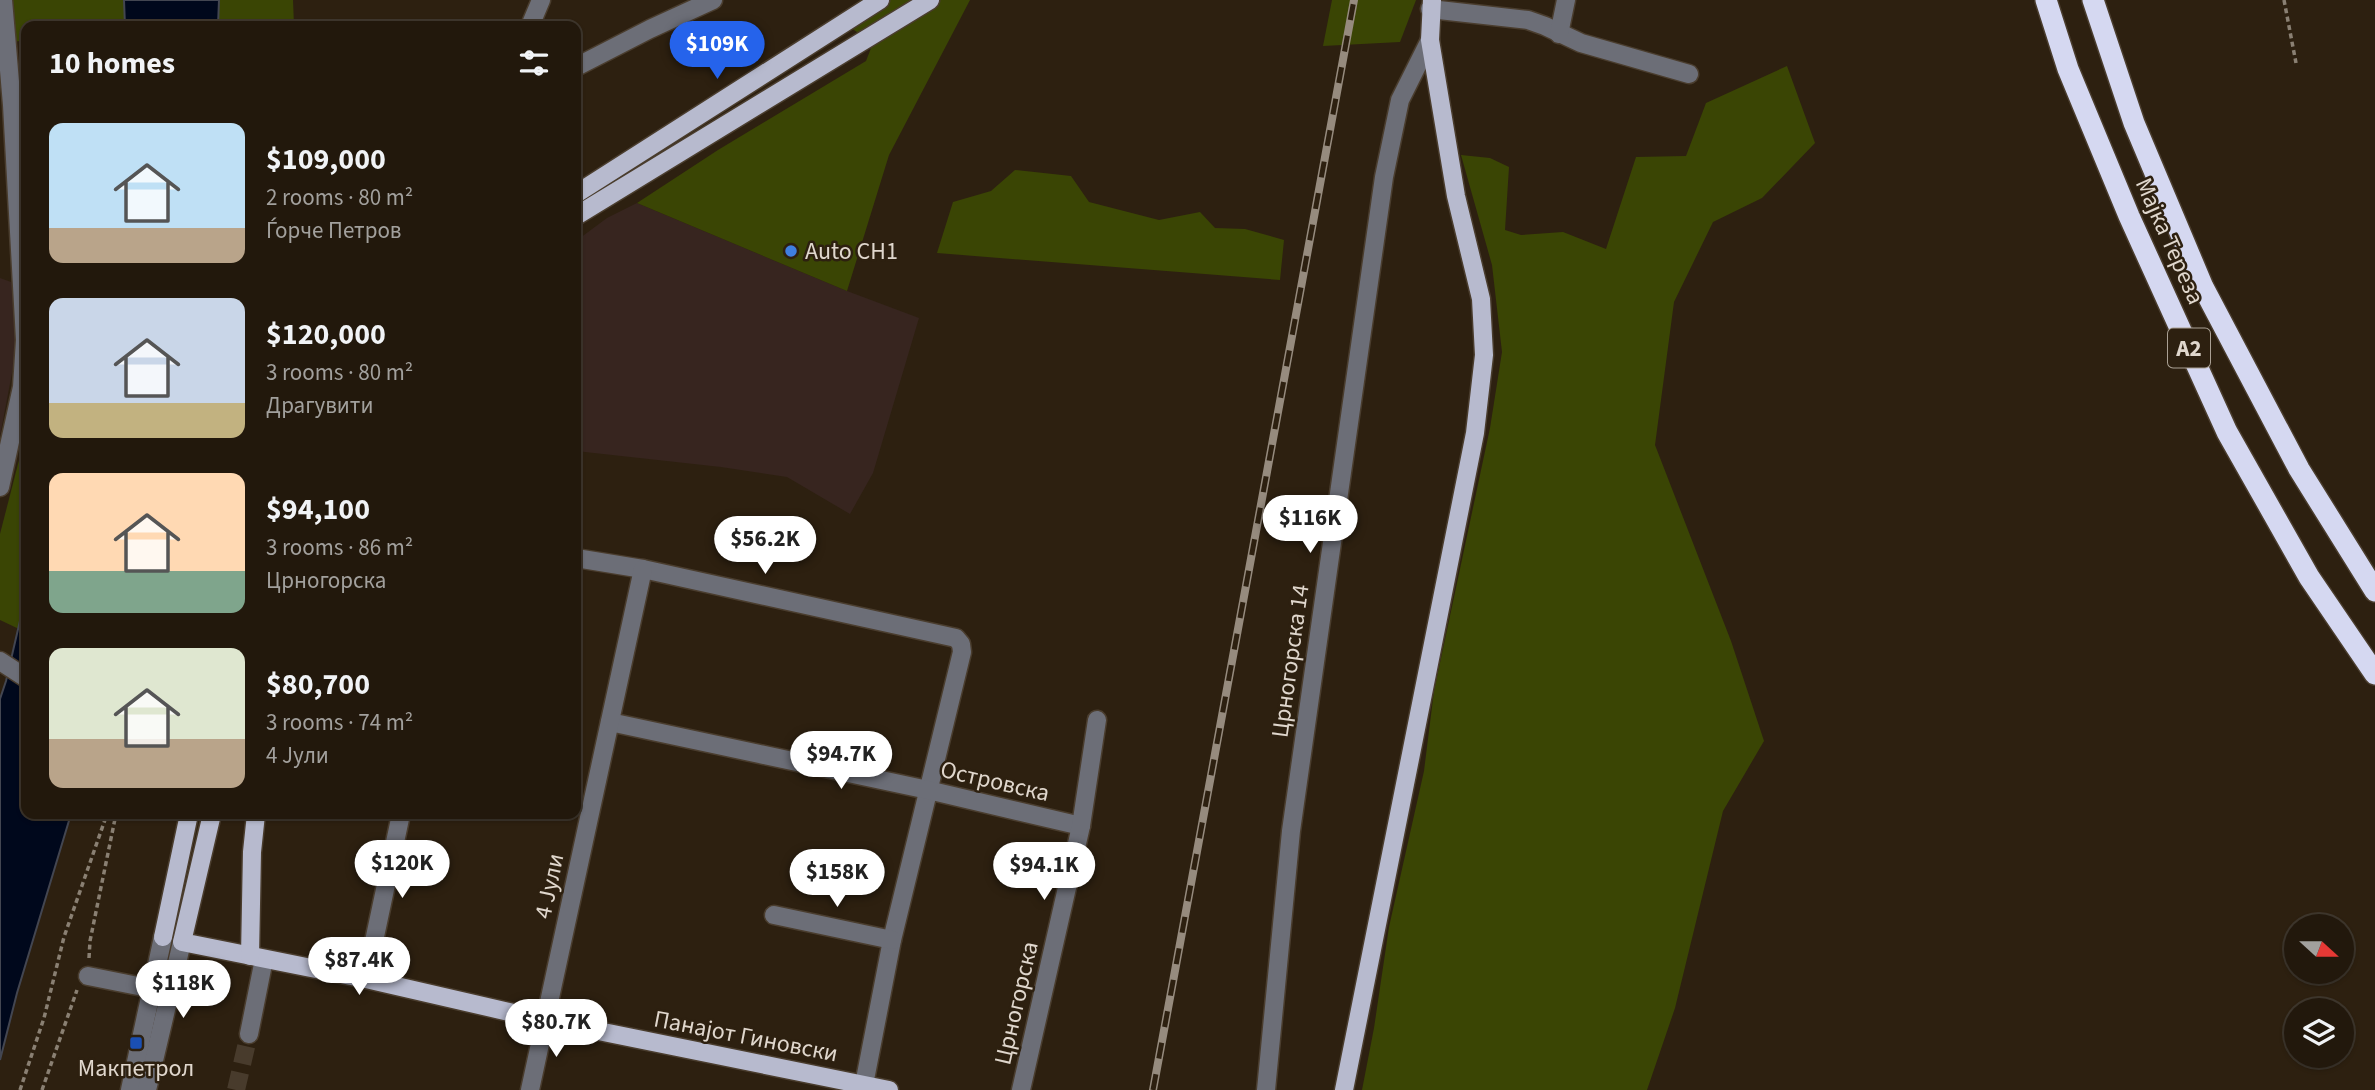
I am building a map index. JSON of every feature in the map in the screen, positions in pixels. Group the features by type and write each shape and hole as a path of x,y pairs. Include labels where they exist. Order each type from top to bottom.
{"highway":[{"name":"Мајка Тереза","path":"2046,0 2068,69 2129,216 2227,432 2309,577 2375,674"},
{"name":"Мајка Тереза","path":"2093,0 2134,123 2203,287 2300,469 2375,591"}],"main road":[{"path":"581,191 880,0"},
{"path":"581,213 930,0"},
{"path":"1344,1090 1475,433 1484,355 1481,299 1456,196 1430,40 1431,5"},
{"path":"180,819 181,847"},
{"path":"163,937 188,819"},
{"path":"181,942 211,819"},
{"path":"256,819 253,852 257,958"},
{"name":"Панајот Гиновски","path":"181,942 366,979 544,1020 864,1087 889,1090"}],"street":[{"path":"3,0 21,268"},
{"path":"532,21 541,0"},
{"path":"581,65 713,0"},
{"path":"1559,34 1566,0"},
{"path":"1431,5 1528,20 1581,43 1689,74"},
{"name":"Црногорска 14","path":"1266,1090 1291,831 1384,177 1400,100 1430,40"},
{"path":"0,487 21,392"},
{"path":"581,559 643,569 956,638 961,644 962,652 892,940 864,1087"},
{"name":"4 Јули","path":"530,1090 643,569"},
{"path":"0,661 21,675"},
{"name":"Црногорска","path":"1021,1090 1081,827 1097,720"},
{"name":"Островска","path":"610,722 928,790 1081,827"},
{"path":"366,979 400,819"},
{"path":"774,915 892,940"},
{"path":"130,1090 163,937"},
{"path":"147,1090 181,942"},
{"path":"249,1034 257,958"},
{"path":"88,976 153,989"}],"path":[{"path":"2284,0 2296,63"},
{"path":"20,1090 44,1018 64,937 105,819"},
{"path":"42,1090 76,991 88,976 90,941 115,819"}],"shaded area":[{"path":"637,203 847,291 919,318 873,473 850,514 787,477 581,452 581,237 607,218"},
{"path":"0,278 11,282 15,292 16,352 0,436"}],"green space":[{"path":"3,0 124,0 125,21 21,21 21,41 7,43"},
{"path":"219,0 293,0 294,21 218,21"},
{"path":"861,0 970,0 889,155 847,291 637,203 718,150 866,61 873,43 835,17"},
{"path":"1332,0 1416,0 1400,42 1323,46"},
{"path":"1787,66 1815,143 1762,198 1713,222 1674,302 1655,445 1731,641 1764,741 1723,811 1675,1008 1647,1090 1362,1090 1389,927 1424,771 1434,691 1490,428 1502,352 1492,265 1461,155 1490,158 1509,167 1505,230 1521,235 1563,232 1606,249 1636,157 1686,156 1706,103"},
{"path":"1015,170 1071,176 1089,202 1159,220 1200,212 1215,228 1245,229 1284,240 1280,280 937,253 953,202 991,191"},
{"path":"21,452 19,629 0,620 0,534"}],"water":[{"path":"124,0 219,0 218,21 125,21"},
{"path":"21,616 21,819 69,819 17,993 0,1060 0,699"}],"tunnel":[{"path":"236,1090 249,1034"}],"railway":[{"path":"1153,1090 1354,0"}],"place":[{"name":"Auto CH1","path":"791,251"},
{"name":"Макпетрол","path":"136,1043"}]}
